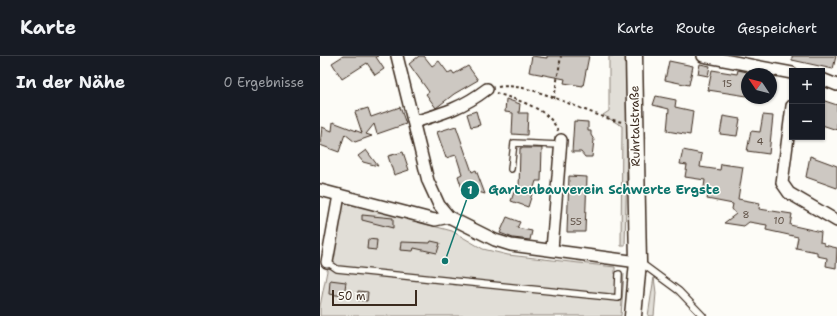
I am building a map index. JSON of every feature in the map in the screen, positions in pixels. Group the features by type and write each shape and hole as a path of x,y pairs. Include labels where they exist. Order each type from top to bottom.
{"main road":[{"name":"Ruhrtalstraße","path":"632,316 638,262 634,124 634,56"}],"street":[{"path":"397,56 428,181 439,205 448,217 506,243 638,262"},
{"path":"704,56 789,72"},
{"path":"825,81 837,85"},
{"path":"414,122 449,112 469,103 487,90"},
{"path":"789,129 782,182 789,193 837,221"},
{"path":"552,249 561,142"},
{"path":"320,190 435,220 448,217"},
{"path":"328,262 339,195"}],"lane":[{"path":"511,169 514,143 561,142"},
{"path":"328,262 337,269 618,298 619,274"},
{"path":"638,262 679,291 703,316"}],"path":[{"path":"554,99 561,56"},
{"path":"487,90 506,86 528,90 602,117 634,124"},
{"path":"487,90 524,103 554,121 561,142"}],"shaded area":[{"path":"609,56 626,56 627,161 625,246 621,246 622,126 603,115 609,111"},
{"path":"344,202 452,231 483,249 508,255 615,267 615,274 624,274 621,316 320,316 320,306 340,206"},
{"path":"654,277 656,293 654,316 648,316"}],"building":[{"path":"343,56 378,56 376,57 384,69 375,75 367,63 342,79 332,63"},
{"path":"419,56 424,56 432,66 439,61 448,73 452,71 454,74 468,66 478,80 454,94 436,108 426,94 429,92 409,64"},
{"path":"532,56 547,58 547,56 589,56 583,86 564,83 565,79 529,72"},
{"path":"792,56 836,56 833,69 792,60"},
{"path":"669,61 693,66 689,85 665,80"},
{"path":"700,64 710,66 708,76 698,74"},
{"path":"712,70 737,74 738,70 741,71 741,95 708,90"},
{"path":"656,96 676,100 675,107 693,111 690,135 667,131 669,109 653,105"},
{"path":"506,99 520,104 519,113 528,113 527,135 512,134 513,113 505,112"},
{"path":"825,101 837,105 837,130 825,126"},
{"path":"400,107 406,124 377,134 374,124 366,134 372,136 355,142 345,134 339,152 320,145 322,127 332,131 333,122 362,133 355,112 368,108 371,117"},
{"path":"476,111 480,125 471,127 467,114"},
{"path":"763,115 773,116 769,154 747,151 751,131 760,132"},
{"path":"723,116 740,119 737,136 720,134"},
{"path":"574,121 588,122 588,131 591,131 591,135 594,140 592,157 585,157 581,152 572,152"},
{"path":"456,126 472,172 476,170 485,194 468,189 465,198 458,176 462,174 456,155 446,158 437,132"},
{"path":"520,148 542,148 541,181 536,181 528,207 511,201 515,189 519,190"},
{"path":"366,150 378,166 363,162 358,156"},
{"path":"683,150 702,154 700,167 720,170 721,164 743,167 738,199 760,203 759,209 792,214 790,225 821,232 820,242 824,243 824,245 837,248 836,268 826,266 827,258 817,256 817,252 796,248 798,237 766,230 767,225 749,222 744,226 724,223 736,214 732,209 733,204 707,199 708,195 703,194 705,180 685,177 687,165 680,164"},
{"path":"403,152 409,170 394,175 388,156"},
{"path":"810,156 837,166 837,188 806,177"},
{"path":"569,176 587,177 585,232 567,232"},
{"path":"362,215 393,218 393,228 362,220"},
{"path":"507,217 520,222 517,228 532,231 530,240 513,238 500,233"},
{"path":"368,239 377,240 376,250 367,249"},
{"path":"431,241 440,243 437,253 414,248 413,251 400,250 401,242 430,243"},
{"path":"330,280 346,282 344,296 329,294"},
{"path":"358,291 368,292 367,301 357,300"}],"place":[{"name":"Gartenbauverein Schwerte Ergste","path":"445,261"}]}
